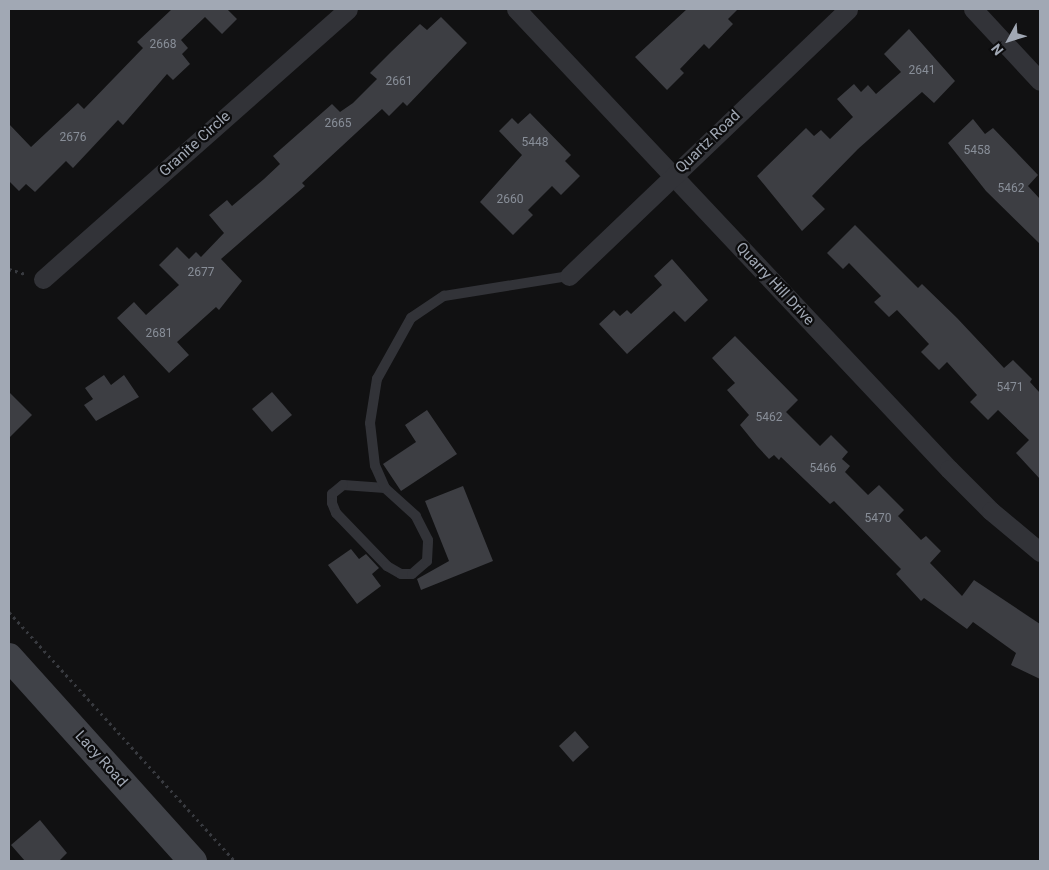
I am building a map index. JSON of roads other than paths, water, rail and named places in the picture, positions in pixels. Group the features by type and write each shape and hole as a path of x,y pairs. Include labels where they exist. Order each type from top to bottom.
{"main road":[{"name":"Lacy Road","path":"9,657 193,861"}],"street":[{"name":"Granite Circle","path":"43,279 348,9"},
{"name":"Quarry Hill Drive","path":"516,9 949,469 991,511 1040,552"},
{"name":"Quartz Road","path":"570,276 848,9"},
{"path":"973,9 1040,81"}],"lane":[{"path":"385,488 343,485 332,494 332,503 336,513 387,566 401,574 412,574 427,561 428,540 416,516 385,488 373,455 371,406 377,379 411,318 444,296 570,276"}]}
